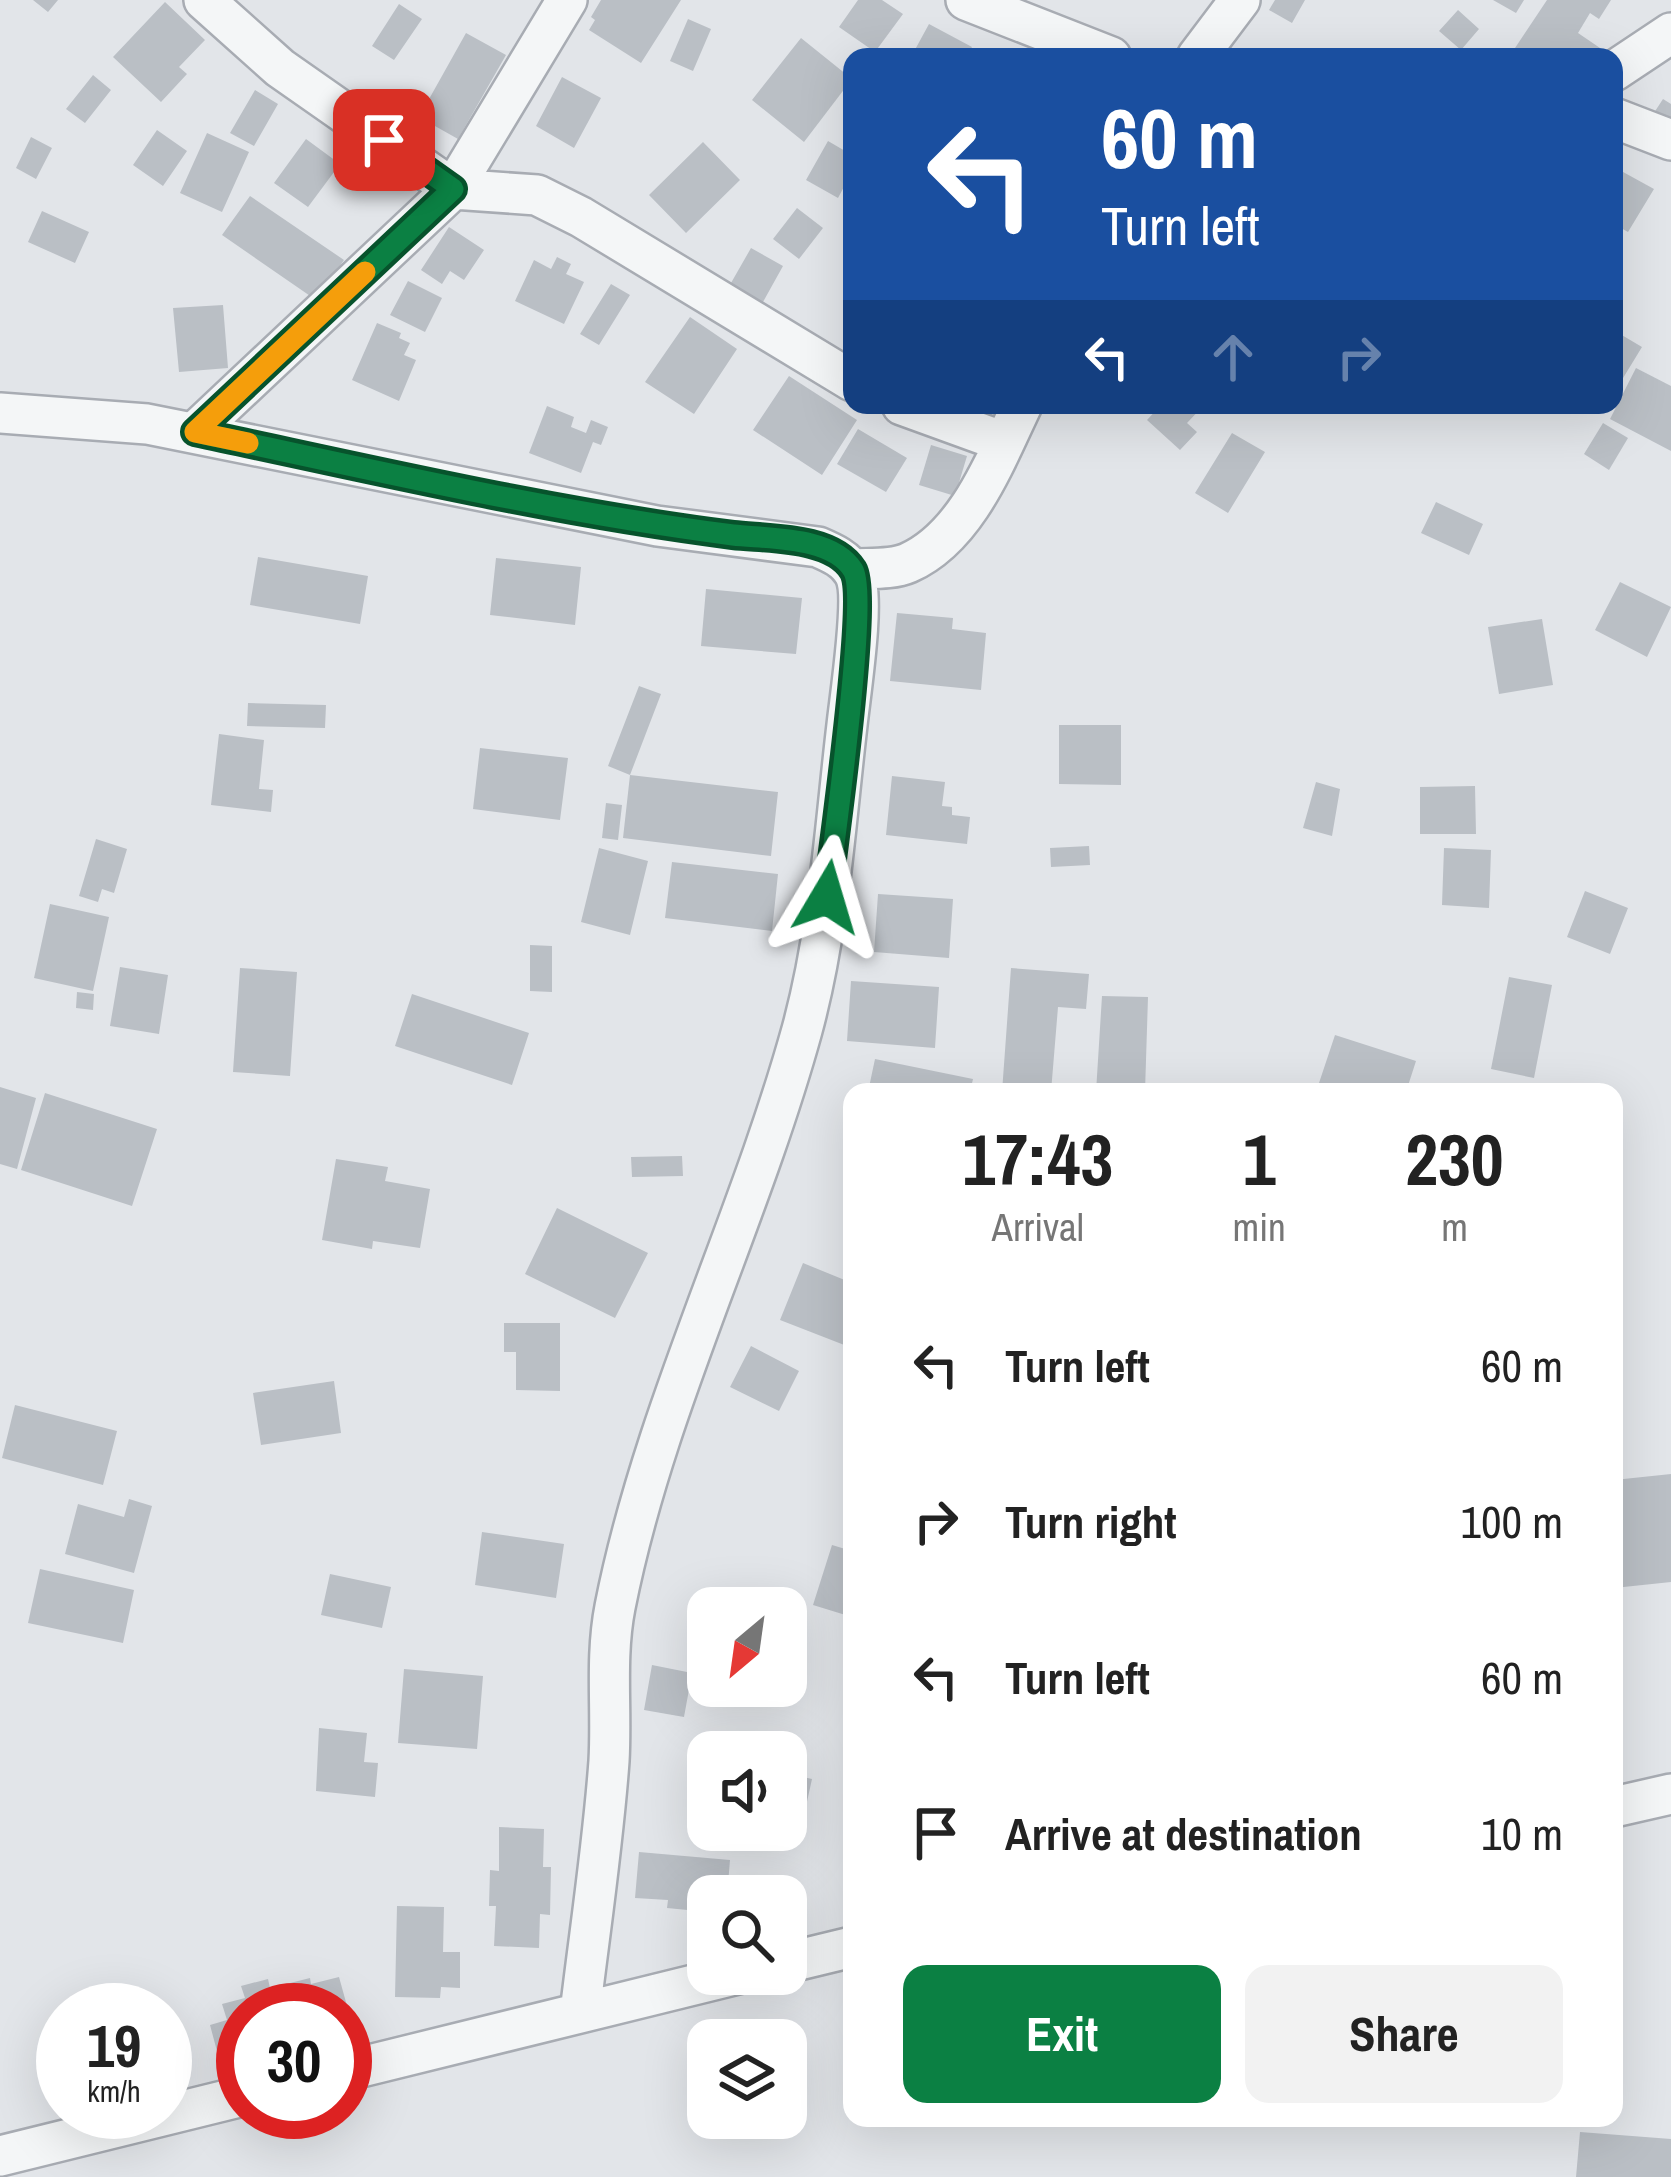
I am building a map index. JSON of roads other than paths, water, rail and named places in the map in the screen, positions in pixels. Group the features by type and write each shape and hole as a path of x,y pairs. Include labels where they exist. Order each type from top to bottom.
{"street":[{"path":"204,0 280,68 453,189 537,195 843,376"},
{"path":"195,432 453,189 567,0"},
{"path":"966,0 1088,48"},
{"path":"1204,48 1240,0"},
{"path":"1623,65 1671,33"},
{"path":"1623,121 1671,140"},
{"path":"0,413 195,432 636,522 818,547 836,554 853,569 858,584 854,662 822,939 802,1030 651,1467 615,1610 608,1657 611,1729 606,1801 580,2013"},
{"path":"927,414 1004,442"},
{"path":"853,569 903,566 928,552 987,479 1018,414"},
{"path":"1623,1805 1671,1794"},
{"path":"807,1958 843,1949"},
{"path":"372,2064 687,1987"},
{"path":"0,2156 67,2139"},
{"path":"74,2177 79,2139"}]}
